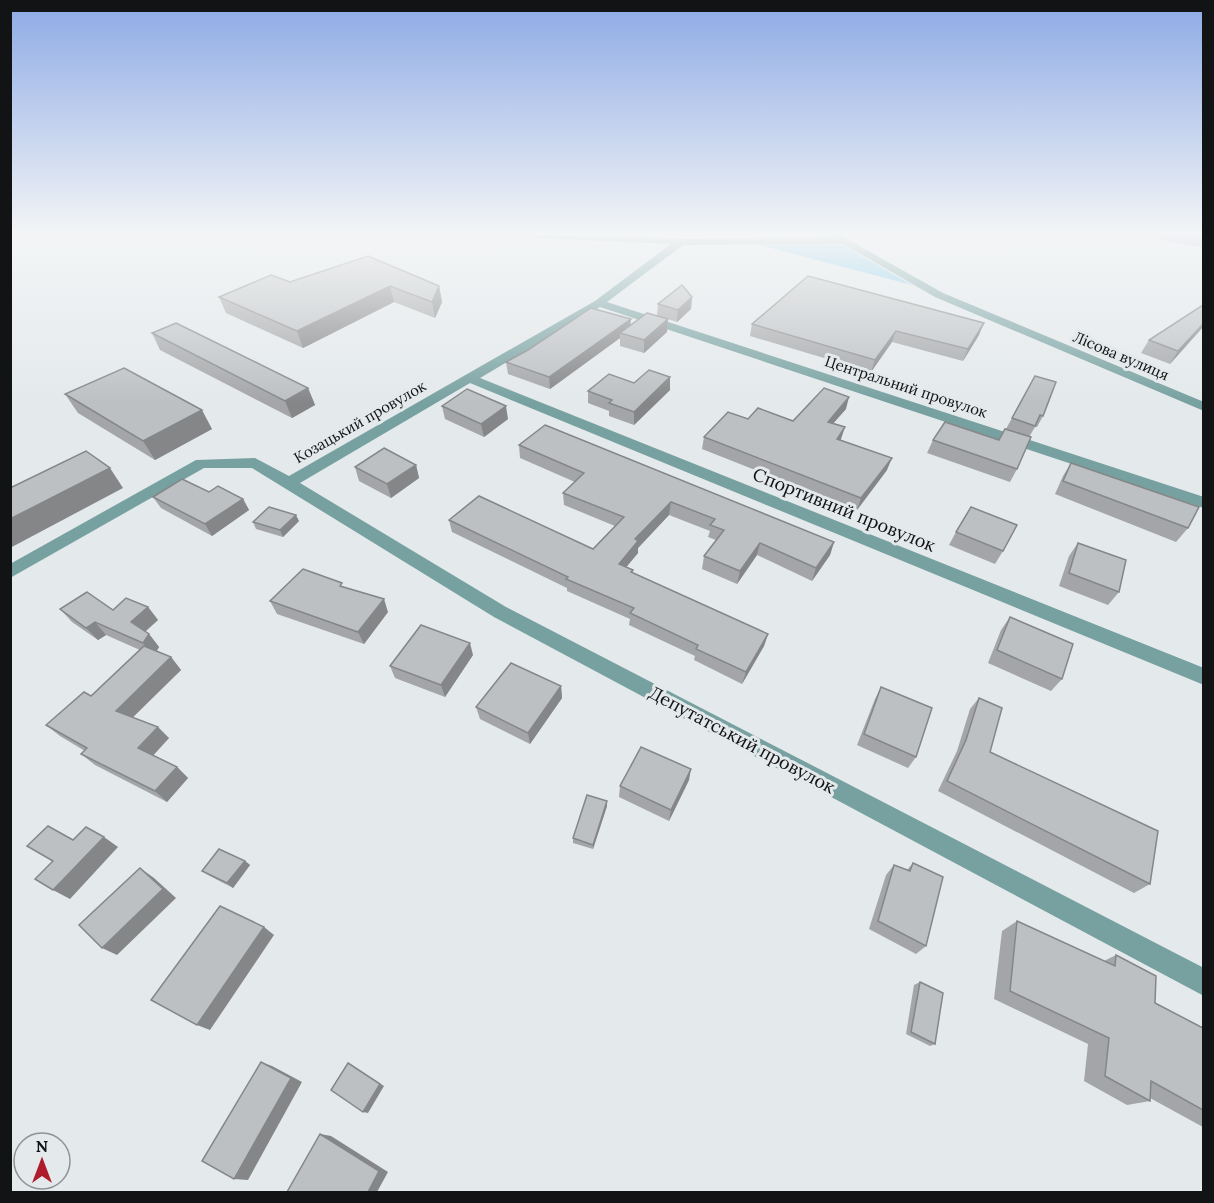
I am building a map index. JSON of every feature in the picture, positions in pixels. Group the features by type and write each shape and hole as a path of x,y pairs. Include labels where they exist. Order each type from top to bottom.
{"street":[{"name":"Козацький провулок","path":"10,572 201,463 255,463 289,483 599,303 615,291"},
{"name":"Лісова вулиця","path":"932,291 1203,407"},
{"name":"Центральний провулок","path":"599,303 1203,502"},
{"name":"Спортивний провулок","path":"469,378 1203,677"},
{"name":"Депутатський провулок","path":"289,483 500,612 1203,983"}],"building":[{"path":"233,291 379,291 297,331 219,297"},
{"path":"403,291 437,291 432,302"},
{"path":"674,291 687,291 692,297 678,310 658,304"},
{"path":"790,291 865,291 984,323 968,349 896,331 875,360 752,324"},
{"path":"1203,305 1203,324 1178,351 1149,340"},
{"path":"591,308 631,319 549,377 506,362 528,350"},
{"path":"647,313 668,319 644,340 620,333"},
{"path":"176,323 308,388 285,401 152,333"},
{"path":"124,368 202,410 143,441 65,394"},
{"path":"649,370 670,377 634,412 609,403 612,400 588,391 609,374 634,383"},
{"path":"1035,376 1056,382 1043,416 1040,415 1035,426 1012,418"},
{"path":"824,388 849,397 828,422 845,427 837,439 892,458 861,498 704,437 728,412 748,419 758,408 793,421"},
{"path":"467,389 506,406 481,424 442,406"},
{"path":"945,422 999,440 1005,429 1031,437 1017,469 933,440"},
{"path":"545,425 834,542 816,568 760,543 740,571 704,556 724,530 710,525 715,519 671,502 635,539 638,541 619,564 633,570 631,572 768,634 746,672 696,649 698,645 630,613 634,608 566,579 568,577 449,520 479,496 593,549 624,517 563,493 584,473 519,445"},
{"path":"384,448 416,465 387,484 355,467"},
{"path":"86,451 110,468 10,519 10,488"},
{"path":"1071,463 1199,507 1188,528 1063,481"},
{"path":"182,479 209,492 218,486 243,499 205,524 153,497"},
{"path":"269,507 296,515 280,530 253,522"},
{"path":"971,507 1017,525 1003,551 956,532"},
{"path":"1078,543 1126,560 1119,592 1069,573"},
{"path":"303,569 342,583 340,586 384,599 358,632 270,601"},
{"path":"87,592 113,610 126,598 148,607 131,622 149,634 143,643 95,622 86,628 60,609"},
{"path":"1010,617 1073,644 1062,679 997,650"},
{"path":"421,625 470,643 441,685 390,666"},
{"path":"144,646 171,657 116,711 158,727 138,748 177,767 155,791 81,754 87,748 46,725 84,692 91,696"},
{"path":"511,663 561,686 528,733 476,707"},
{"path":"881,687 932,708 916,757 864,734"},
{"path":"979,698 1002,708 990,752 1158,831 1150,884 947,781 966,740"},
{"path":"641,747 691,769 671,810 620,786"},
{"path":"587,795 607,801 593,845 573,838"},
{"path":"48,826 73,840 86,827 104,837 53,890 35,879 53,861 27,846"},
{"path":"219,849 245,861 227,883 202,871"},
{"path":"913,863 943,877 926,946 878,921 894,865 910,871"},
{"path":"140,868 163,889 102,948 79,925"},
{"path":"220,906 264,927 197,1025 151,1000"},
{"path":"1017,921 1115,966 1116,955 1156,976 1155,1003 1203,1028 1203,1110 1151,1081 1150,1101 1105,1076 1109,1038 1010,991"},
{"path":"920,982 943,993 935,1044 911,1032"},
{"path":"261,1062 291,1078 234,1179 202,1161"},
{"path":"348,1063 380,1084 363,1112 331,1090"},
{"path":"320,1134 379,1171 368,1192 287,1192"}]}
